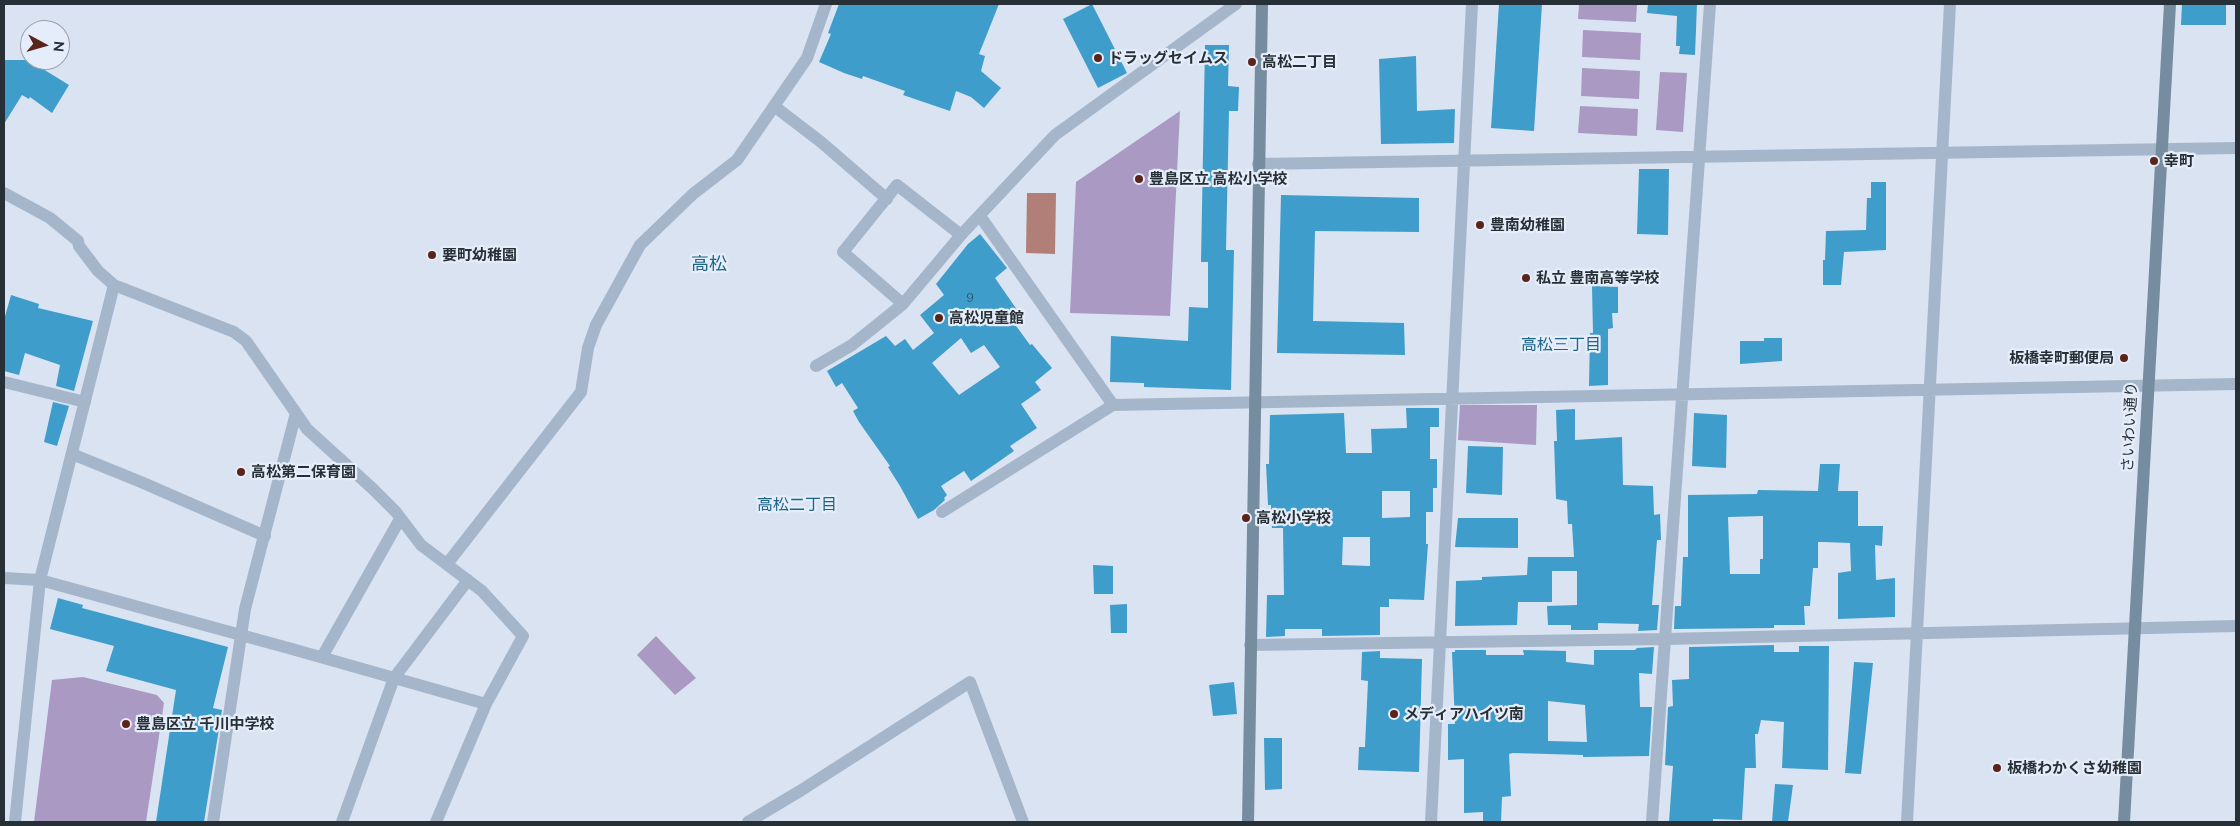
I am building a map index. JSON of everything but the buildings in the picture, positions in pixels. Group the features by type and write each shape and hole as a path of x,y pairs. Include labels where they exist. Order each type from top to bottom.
{"street":[{"path":"447,564 581,392 588,348 596,325 644,240 693,194 737,160 807,58 826,4"},
{"path":"816,366 852,344 903,304 962,235 1055,134 1236,4"},
{"path":"1248,822 1262,4"},
{"path":"1431,822 1472,4"},
{"path":"1652,822 1710,4"},
{"path":"1907,822 1950,4"},
{"name":"さいわい通り","path":"2124,822 2170,4"},
{"path":"774,106 821,142 887,199"},
{"path":"1258,164 2236,148"},
{"path":"903,304 843,252 898,185 962,235"},
{"path":"4,193 50,218 78,241 79,246 98,271 114,285 234,332 246,341 307,429 373,489 422,545 482,591 523,636 486,704 436,822"},
{"path":"980,216 1113,405"},
{"path":"15,822 40,580 114,285"},
{"path":"4,382 85,402"},
{"path":"942,512 1113,405 2236,384"},
{"path":"213,822 240,634 296,413"},
{"path":"72,454 265,536"},
{"path":"322,657 400,519"},
{"path":"4,578 40,580 240,634 486,704"},
{"path":"342,822 394,678 468,580"},
{"path":"1250,646 2236,626"},
{"path":"748,822 800,791 970,682 1023,822"}],"shaded area":[{"path":"1579,4 1637,4 1636,22 1578,19"},
{"path":"1583,30 1641,33 1640,60 1582,57"},
{"path":"1582,68 1640,71 1639,99 1581,96"},
{"path":"1660,72 1687,73 1683,132 1656,130"},
{"path":"1580,106 1638,109 1637,136 1578,133"},
{"path":"1180,111 1170,316 1070,313 1076,182"},
{"path":"1027,193 1056,193 1055,254 1026,253"},
{"path":"1460,405 1537,405 1536,445 1458,440"},
{"path":"656,636 696,678 675,695 637,655"},
{"path":"83,677 157,695 164,703 146,822 34,822 52,680"}],"place":[{"name":"ドラッグセイムス","path":"1098,58"},
{"name":"高松二丁目","path":"1252,62"},
{"name":"幸町","path":"2154,161"},
{"name":"豊島区立 高松小学校","path":"1139,179"},
{"name":"豊南幼稚園","path":"1480,225"},
{"name":"要町幼稚園","path":"432,255"},
{"name":"私立 豊南高等学校","path":"1526,278"},
{"name":"高松児童館","path":"939,318"},
{"name":"板橋幸町郵便局","path":"2124,358"},
{"name":"高松第二保育園","path":"241,472"},
{"name":"高松小学校","path":"1246,518"},
{"name":"メディアハイツ南","path":"1394,714"},
{"name":"豊島区立 千川中学校","path":"126,724"},
{"name":"板橋わかくさ幼稚園","path":"1997,768"}],"district":[{"name":"高松","path":"709,265"},
{"name":"高松三丁目","path":"1561,345"},
{"name":"高松二丁目","path":"797,505"}]}
